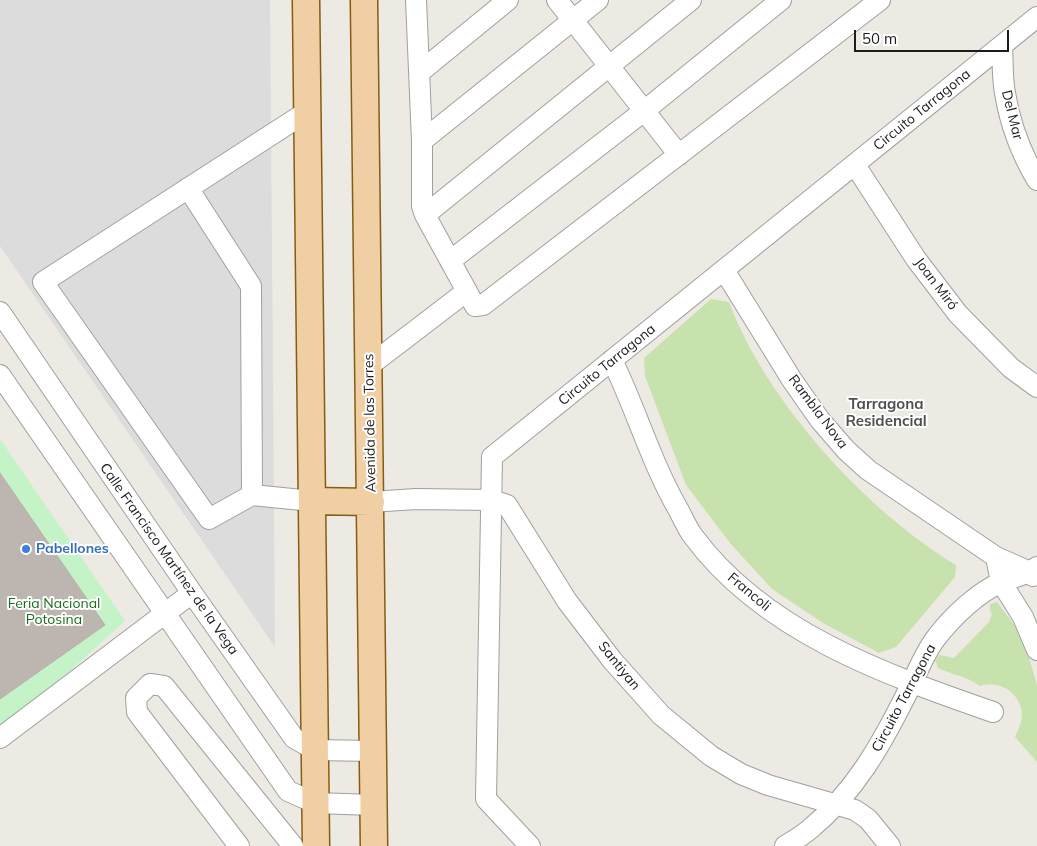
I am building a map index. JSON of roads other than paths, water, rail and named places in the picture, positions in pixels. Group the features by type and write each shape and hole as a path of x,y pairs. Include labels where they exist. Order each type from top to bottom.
{"main road":[{"path":"306,0 316,846"},
{"name":"Avenida de las Torres","path":"364,0 374,846"},
{"path":"312,501 371,502"}],"street":[{"path":"420,72 508,0"},
{"path":"557,0 679,155"},
{"path":"422,141 598,0"},
{"path":"425,216 691,0"},
{"path":"450,261 644,111 781,0"},
{"path":"420,4 422,206 425,216 476,306 483,305 880,0"},
{"name":"Circuito Tarragona","path":"530,846 486,798 492,457 1037,17"},
{"name":"Del Mar","path":"1002,46 1005,92 1012,125 1024,159 1037,180"},
{"path":"308,111 43,282 209,519 252,495 312,501"},
{"name":"Joan Miró","path":"855,164 916,259 958,314 1010,368 1037,387"},
{"path":"188,188 251,286 252,495"},
{"name":"Rambla Nova","path":"724,270 792,380 820,420 846,450 868,470 996,557 1035,574"},
{"path":"369,366 467,291"},
{"name":"Calle Francisco Martínez de la Vega","path":"0,312 192,593 294,738 315,750 373,751"},
{"name":"Francoli","path":"612,360 627,390 653,460 672,498 693,535 728,575 767,609 810,636 912,684 993,712"},
{"path":"0,375 288,791 315,802 374,805"},
{"name":"Santiyan","path":"371,502 416,499 492,500 507,505 568,601 612,660 660,715 711,756 741,774 768,785 855,810 868,819 890,846"},
{"path":"996,557 1001,582 1030,613 1037,650"},
{"name":"Circuito Tarragona","path":"785,846 809,830 837,805 859,779 874,755 936,637 968,604 1001,582 1035,574"},
{"path":"0,738 164,612 192,593"},
{"path":"239,846 137,712 136,698 150,684 164,686 293,846"}],"place":[{"name":"Pabellones","path":"26,549"}],"district":[{"name":"Tarragona Residencial","path":"886,412"}],"park label":[{"name":"Feria Nacional Potosina","path":"54,612"}]}
